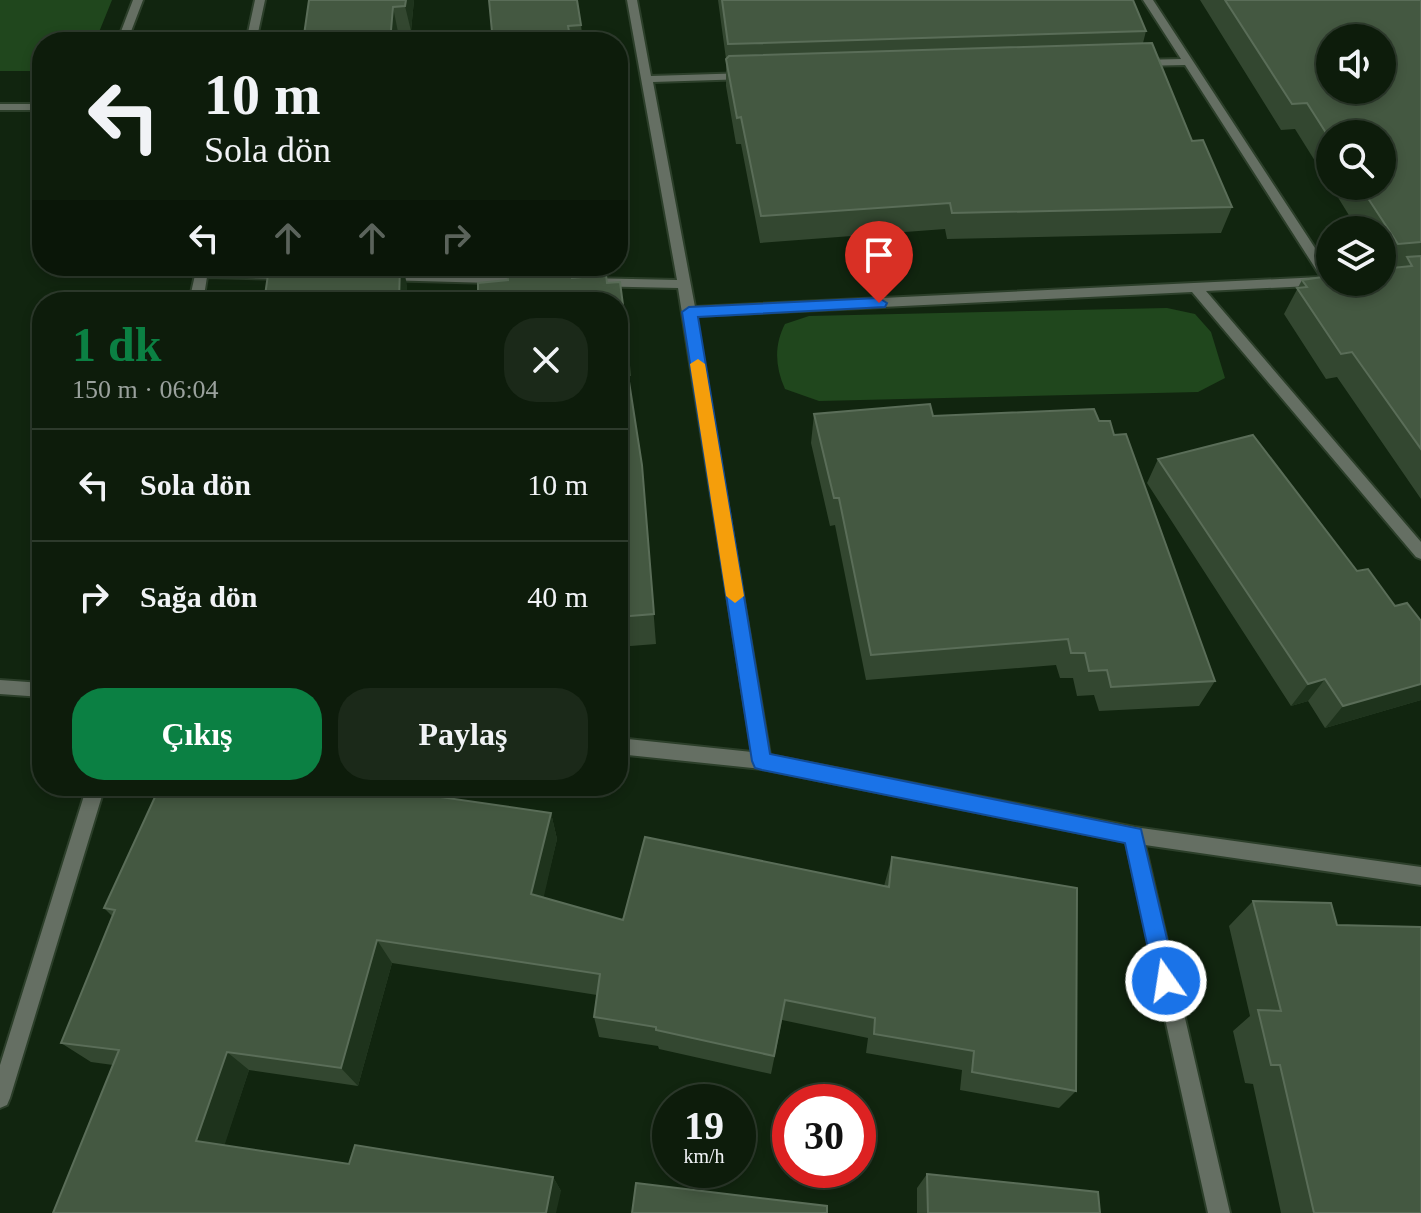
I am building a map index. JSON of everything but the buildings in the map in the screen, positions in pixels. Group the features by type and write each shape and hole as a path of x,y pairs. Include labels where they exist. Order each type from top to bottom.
{"street":[{"path":"126,32 138,0"},
{"path":"253,32 260,0"},
{"path":"632,0 689,312 762,761"},
{"path":"1148,0 1316,259"},
{"path":"1125,64 1189,62"},
{"path":"647,79 758,75"},
{"path":"0,107 32,107"},
{"path":"373,277 544,281"},
{"path":"575,282 684,284"},
{"path":"689,312 1316,282"},
{"path":"1196,288 1421,553"},
{"path":"0,687 32,689"},
{"path":"628,747 762,761 1134,835 1421,876"},
{"path":"0,1098 93,796"},
{"path":"1134,835 1219,1213"}],"green space":[{"path":"0,0 112,0 99,32 32,32 32,71 0,71"},
{"path":"1167,308 1195,314 1211,332 1225,378 1198,392 819,401 785,389 779,373 778,348 785,324 809,316"}],"slow traffic":[{"path":"698,364 735,596"}],"route":[{"path":"879,303 689,312 762,761 1134,835 1166,981"}]}
